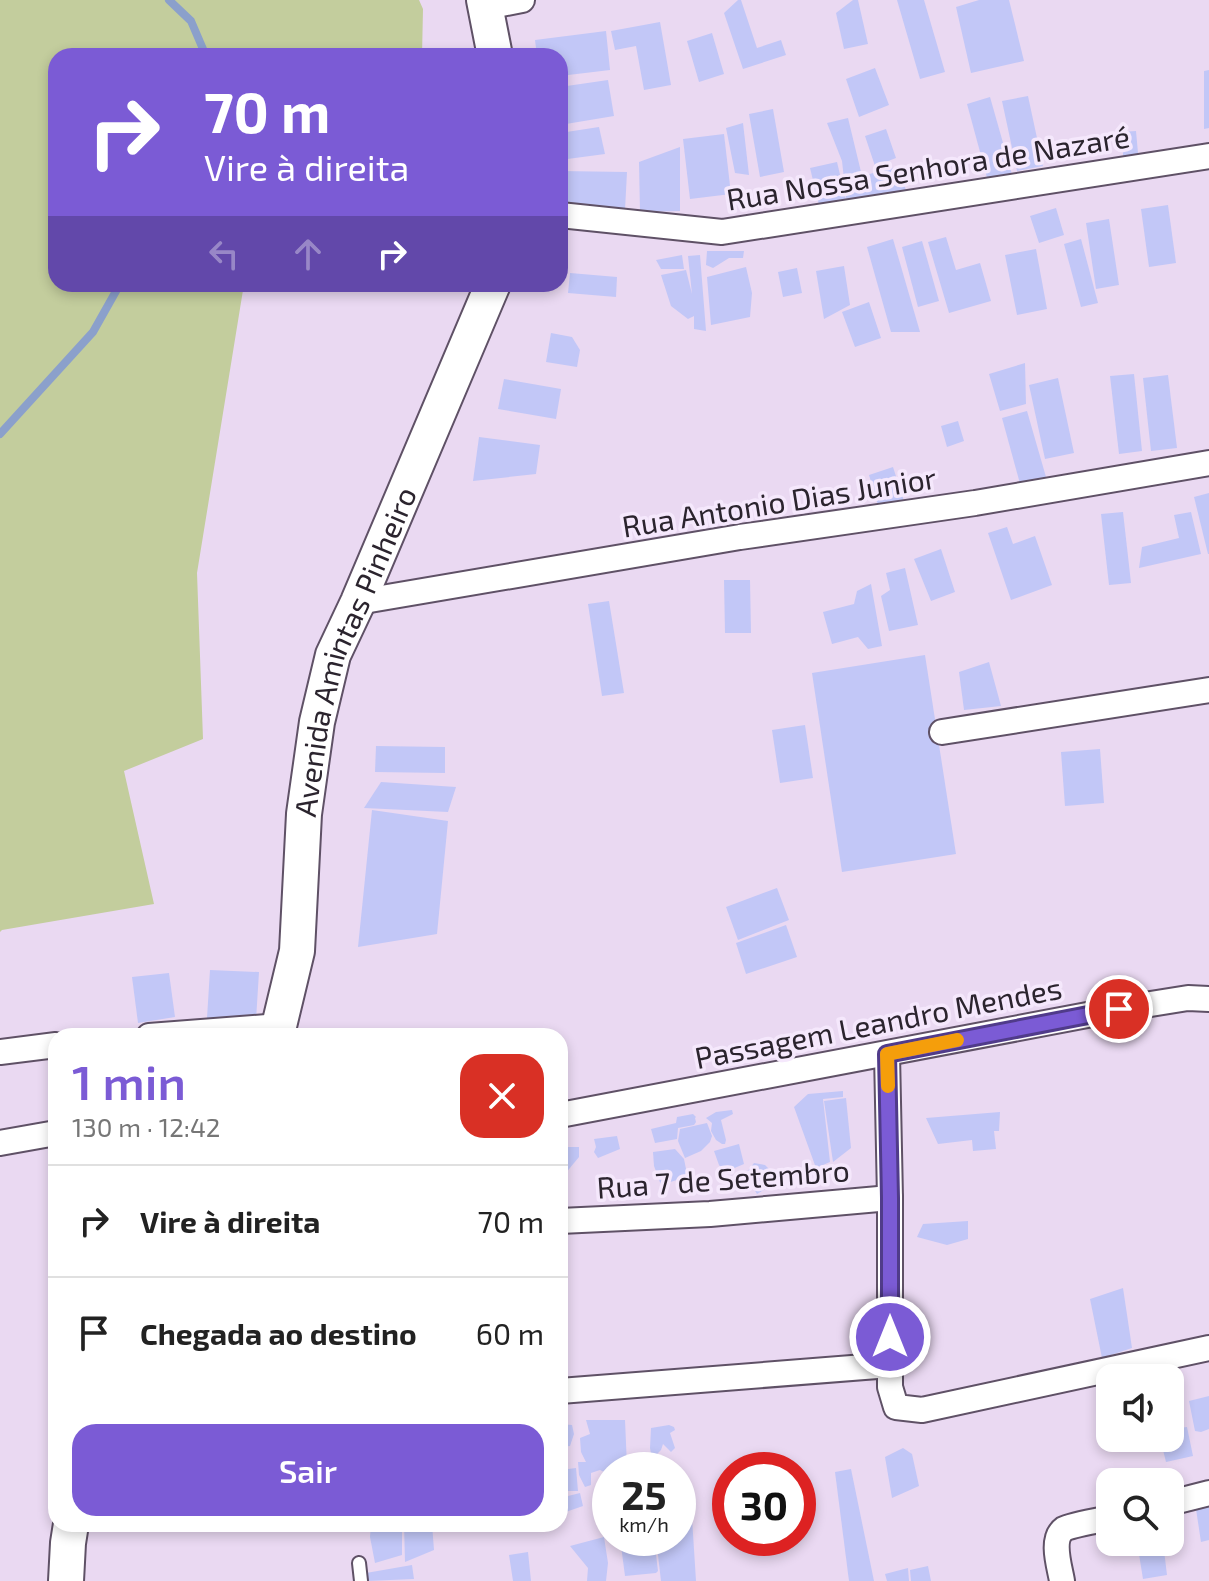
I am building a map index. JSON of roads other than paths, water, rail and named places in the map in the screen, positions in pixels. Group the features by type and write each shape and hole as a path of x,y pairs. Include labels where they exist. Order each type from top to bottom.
{"street":[{"path":"493,48 485,3 522,0"},
{"name":"Rua Nossa Senhora de Nazaré","path":"568,216 722,232 1209,156"},
{"name":"Avenida Amintas Pinheiro","path":"278,1028 297,951 304,814 317,722 333,655 490,292"},
{"name":"Rua Antonio Dias Junior","path":"358,602 740,537 975,503 1209,463"},
{"path":"942,732 1209,690"},
{"name":"Passagem Leandro Mendes","path":"568,1114 1119,1009 1188,998 1209,999"},
{"path":"0,1052 48,1046"},
{"path":"887,1054 890,1387 896,1407 922,1410 1209,1348"},
{"path":"0,1143 48,1134"},
{"name":"Rua 7 de Setembro","path":"568,1221 710,1214 890,1198"},
{"path":"568,1390 890,1365"},
{"path":"1184,1499 1209,1493"},
{"path":"1062,1581 1058,1537 1064,1529 1096,1521"},
{"path":"66,1581 70,1532"}],"lane":[{"path":"359,1563 361,1581"}],"waterway":[{"path":"169,0 191,21 203,48"},
{"path":"0,434 93,332 116,292"}]}
